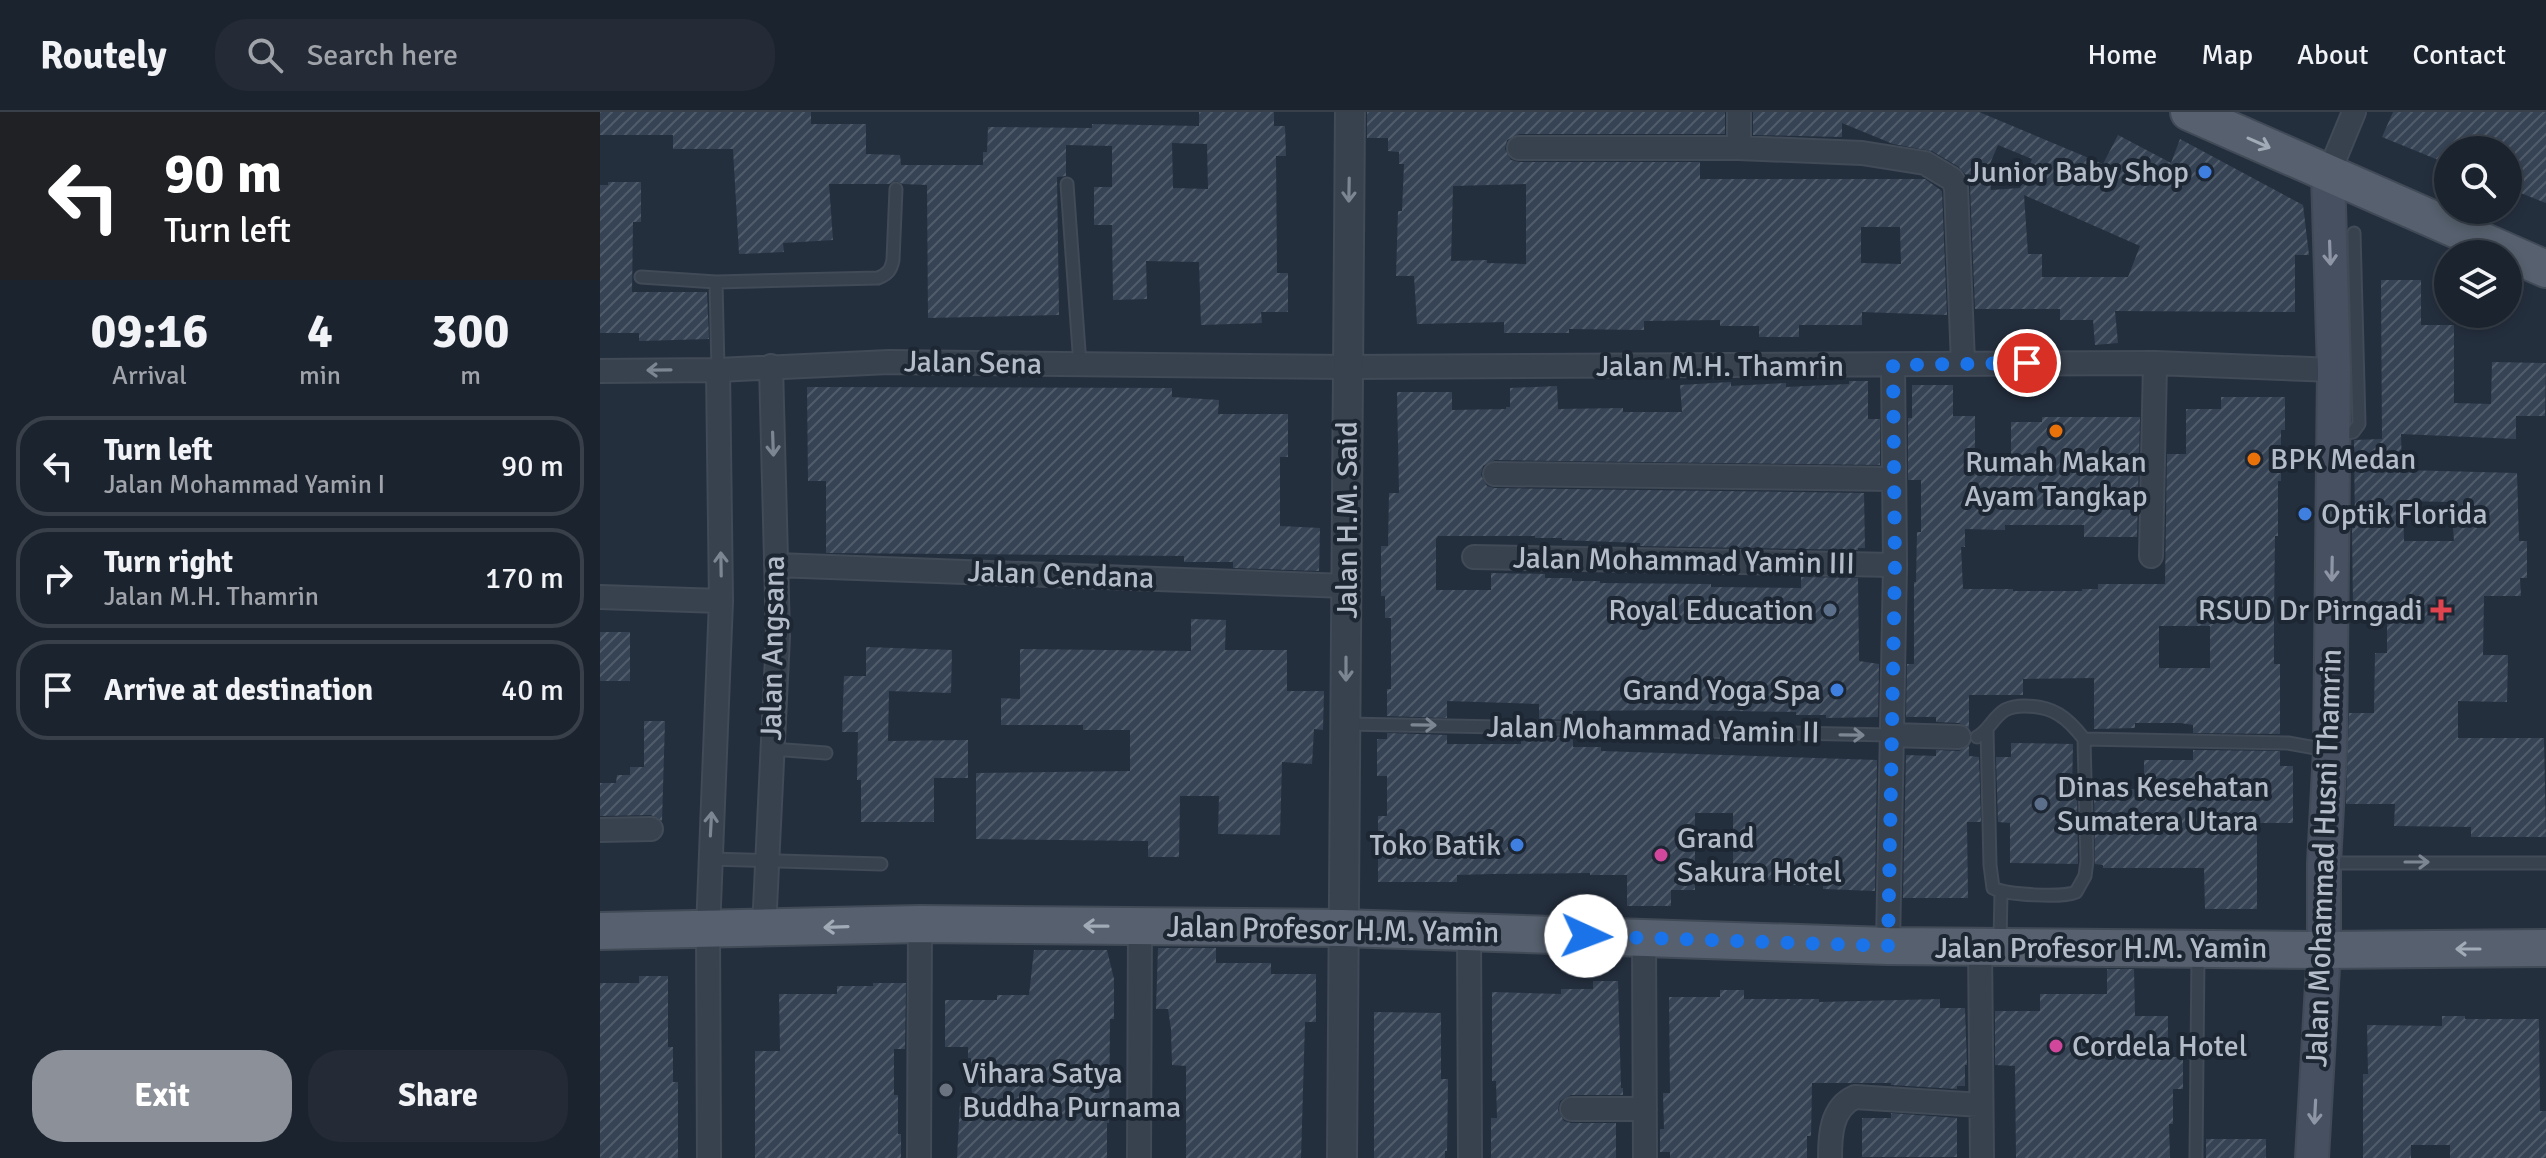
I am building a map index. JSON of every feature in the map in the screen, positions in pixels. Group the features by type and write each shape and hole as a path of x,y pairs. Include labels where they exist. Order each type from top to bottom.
{"main road":[{"path":"2189,112 2546,269"},
{"name":"Jalan Mohammad Husni Thamrin","path":"2312,1158 2324,950 2324,863 2330,751 2334,370 2328,175"},
{"name":"Jalan Profesor H.M. Yamin","path":"600,931 920,924 1342,928 1888,946 2324,950 2546,948"}],"street":[{"name":"Jalan H.M. Said","path":"1342,1158 1350,112"},
{"path":"1739,112 1739,148"},
{"path":"2328,175 2354,112"},
{"path":"1519,148 1739,148 1888,156 1925,163 1952,179 1956,187 1963,363"},
{"name":"Jalan Sena","path":"600,371 718,370 889,362 1347,367"},
{"name":"Jalan M.H. Thamrin","path":"1347,367 2155,363 2334,370"},
{"path":"2151,556 2155,363"},
{"path":"1888,946 1895,565 1893,365"},
{"name":"Jalan Angsana","path":"764,929 778,636 771,366"},
{"name":"Jalan Angsana","path":"709,1158 709,859 721,601 718,370"},
{"path":"1495,474 1894,479"},
{"name":"Jalan Mohammad Yamin III","path":"1474,557 1895,565"},
{"name":"Jalan Cendana","path":"776,565 1347,586"},
{"path":"600,597 721,601"},
{"name":"Jalan Mohammad Yamin II","path":"1891,735 1968,737"},
{"path":"600,830 651,829"},
{"path":"919,1158 920,924"},
{"path":"1139,1158 1140,926"},
{"path":"1469,931 1470,1158"},
{"path":"1644,938 1645,1158"},
{"path":"1982,1158 1981,1105 1990,946"},
{"path":"1830,1158 1833,1124 1838,1111 1845,1102 1855,1097 1981,1105"},
{"path":"1572,1109 1645,1109"}],"lane":[{"path":"1067,184 1080,365"},
{"path":"641,277 716,282 878,278 891,270 896,189"},
{"path":"2333,434 2353,432 2359,424 2354,233"},
{"path":"716,282 718,370"},
{"path":"1968,737 1987,729 2005,710 2035,706 2047,707 2061,714 2084,739 2087,861 2080,888 2071,895 2001,892 1993,888 1990,880 1987,729"},
{"name":"Jalan Mohammad Yamin II","path":"1346,724 1891,735"},
{"path":"2084,739 2288,743 2330,751"},
{"path":"771,749 826,753"},
{"path":"709,859 881,864"},
{"path":"2324,863 2546,863"},
{"path":"1990,946 2001,892"},
{"path":"2196,1158 2198,948"}],"building":[{"path":"600,112 811,112 811,124 866,124 866,154 900,155 901,165 983,165 988,127 1092,128 1092,124 1199,126 1199,112 1274,112 1274,126 1285,126 1286,156 1276,156 1277,273 1288,273 1288,312 1261,312 1262,323 1201,325 1199,262 1146,261 1147,299 1113,300 1112,225 1094,225 1094,187 1112,187 1112,146 1066,145 1066,176 1057,177 1059,315 928,318 927,185 896,181 889,184 829,184 833,240 783,243 784,252 739,254 733,149 673,149 673,135 600,135","holes":["1172,143 1207,144 1208,189 1173,188"]},
{"path":"1367,112 1725,112 1725,134 1519,134 1507,140 1505,149 1511,160 1519,162 1700,162 1700,179 1925,179 1942,191 1947,315 1862,312 1862,325 1799,325 1799,337 1759,337 1759,326 1720,326 1720,320 1644,321 1644,330 1569,329 1569,333 1504,333 1504,322 1417,324 1414,276 1396,276 1398,211 1402,211 1404,164 1399,164 1399,152 1388,151 1388,138 1367,138","holes":["1526,184 1526,264 1487,263 1487,260 1451,261 1453,186","1861,227 1900,227 1901,264 1861,263"]},
{"path":"1753,112 1979,112 2103,164 2118,135 2171,163 2180,139 2303,205 2309,255 2295,255 2295,312 2115,311 2118,343 2095,345 2093,320 2060,320 2060,309 1975,309 1968,179 1977,179 1932,151 1893,144 1842,123 1842,137 1753,135","holes":["1998,145 2032,159 2020,188 1991,190 1989,166","2024,195 2140,246 2128,277 2042,277 2042,254 2028,254"]},
{"path":"2393,112 2546,112 2546,203 2522,194 2522,136 2434,136 2434,158 2382,137"},
{"path":"608,182 641,182 641,222 633,222 632,292 707,292 709,339 639,341 639,333 600,333 600,185 608,185"},
{"path":"2381,280 2421,280 2421,325 2454,328 2454,403 2491,404 2492,362 2546,363 2545,416 2516,416 2516,439 2401,434 2402,470 2517,473 2519,541 2527,541 2527,578 2520,578 2521,596 2484,596 2483,655 2508,655 2507,702 2458,701 2458,738 2544,738 2546,837 2471,837 2471,827 2394,826 2395,804 2346,804 2349,713 2374,713 2375,653 2387,653 2387,607 2353,607 2354,440 2382,439","holes":["2403,501 2451,502 2454,541 2404,541"]},
{"path":"1849,381 1868,381 1868,419 1880,419 1880,465 1495,460 1483,466 1481,475 1487,486 1495,488 1864,493 1865,548 1640,546 1640,543 1535,536 1438,536 1436,590 1491,590 1491,573 1545,574 1545,578 1572,578 1572,581 1600,583 1711,584 1711,587 1801,588 1801,577 1858,578 1859,661 1879,664 1878,717 1826,718 1826,715 1796,715 1796,712 1673,710 1573,711 1573,720 1539,719 1539,704 1447,701 1447,718 1387,716 1387,689 1391,689 1391,618 1385,618 1385,596 1381,596 1381,546 1388,546 1389,493 1399,493 1397,392 1452,392 1452,410 1506,409 1510,407 1510,388 1557,386 1558,409 1623,408 1623,412 1682,412 1680,385 1786,383 1786,387 1849,384"},
{"path":"1912,385 1953,385 1953,416 1975,416 1975,456 2011,457 2011,422 2042,422 2042,417 2140,417 2137,537 2084,537 2084,525 2005,525 2005,530 1965,529 1965,547 1961,547 1963,589 2082,591 2098,589 2098,584 2165,584 2167,454 2186,454 2186,409 2221,409 2221,397 2285,397 2285,430 2281,430 2281,481 2278,481 2278,536 2275,536 2274,664 2280,664 2280,734 2193,733 2193,725 2181,723 2135,723 2135,728 2094,729 2094,678 2023,679 2023,695 1969,695 1969,728 1959,723 1936,722 1936,717 1906,717 1907,664 1914,664 1917,532 1921,532 1921,480 1908,480 1908,418 1912,418","holes":["2159,626 2210,626 2210,668 2159,668"]},
{"path":"807,387 1172,388 1172,397 1219,400 1218,414 1288,414 1288,457 1280,457 1280,526 1320,528 1319,571 1233,568 1233,562 1184,562 1184,556 826,553 826,481 808,481"},
{"path":"1191,619 1226,620 1225,650 1287,650 1287,691 1324,691 1323,730 1314,729 1312,764 1282,762 1280,835 1218,834 1219,796 1180,796 1179,857 1148,857 1148,841 976,839 976,773 1130,771 1130,730 1083,730 1083,725 1001,725 1001,698 1020,699 1020,649 1191,651"},
{"path":"600,632 630,632 630,681 600,681"},
{"path":"866,647 952,650 951,693 889,691 888,741 968,740 968,778 934,778 934,822 861,822 861,780 857,780 858,732 842,732 844,676 866,676"},
{"path":"644,721 665,721 662,821 651,815 600,816 600,783 616,783 617,775 630,775 630,767 644,767"},
{"path":"1387,733 1447,735 1447,744 1521,744 1521,740 1539,740 1539,736 1573,737 1573,747 1601,747 1601,751 1877,760 1875,891 1793,885 1793,880 1733,880 1733,813 1695,813 1695,890 1671,890 1671,906 1627,906 1627,875 1491,874 1457,875 1457,882 1378,882 1378,816 1387,816 1387,776 1377,776 1377,739 1387,739"},
{"name":"Dinas Kesehatan Sumatera Utara","path":"2011,743 2073,744 2072,789 2077,789 2078,864 2010,863 2010,823 1998,822 1996,757 2011,757"},
{"path":"1969,746 1969,756 1979,757 1981,822 1967,822 1968,898 1903,898 1906,755 1936,756 1936,750 1959,751"},
{"path":"2193,750 2280,751 2280,766 2293,766 2293,823 2257,823 2257,909 2205,909 2204,868 2103,868 2103,865 2095,864 2094,789 2144,789 2144,760 2193,760"},
{"path":"1158,948 1216,948 1216,963 1271,963 1271,974 1316,974 1316,1022 1305,1022 1301,1158 1186,1158 1186,1066 1172,1065 1168,1009 1156,1009"},
{"path":"1034,950 1107,950 1114,979 1114,1019 1110,1019 1107,1158 957,1158 960,1102 972,1102 971,1058 968,1058 968,1047 945,1047 945,1000 997,1000 997,995 1029,995"},
{"path":"2107,969 2134,969 2135,1016 2168,1016 2168,1057 2183,1057 2183,1089 2173,1089 2173,1124 2169,1124 2170,1158 2016,1158 2015,1066 1995,1065 1995,1011 2040,1011 2040,994 2107,994"},
{"path":"639,976 668,976 668,1047 673,1047 673,1082 678,1082 678,1158 600,1158 600,983 639,983"},
{"path":"1593,981 1618,981 1623,1095 1571,1095 1560,1101 1558,1110 1564,1121 1571,1123 1616,1123 1616,1158 1491,1158 1491,1118 1497,1118 1496,1081 1492,1081 1492,992 1561,994 1561,989 1593,989"},
{"path":"873,983 906,983 905,1049 894,1049 894,1095 898,1095 901,1158 755,1158 755,1051 780,1051 779,994 837,994 837,986 873,986"},
{"path":"1720,990 1744,990 1744,999 1819,999 1819,1002 1940,999 1940,1008 1965,1008 1965,1086 1957,1086 1957,1089 1891,1083 1812,1083 1811,1136 1807,1136 1807,1158 1670,1158 1670,1152 1660,1152 1660,1129 1664,1129 1663,1093 1670,1093 1669,997 1720,997"},
{"path":"1374,1012 1441,1013 1441,1079 1448,1079 1445,1158 1374,1158"},
{"path":"2442,1016 2539,1019 2540,1111 2546,1111 2546,1158 2450,1158 2450,1145 2411,1145 2411,1158 2363,1158 2363,1074 2368,1074 2367,1025 2442,1026"},
{"path":"1891,1113 1957,1118 1957,1157 1862,1157 1862,1118 1891,1118"},
{"path":"2206,1139 2266,1139 2266,1158 2206,1158"}],"place":[{"name":"Junior Baby Shop","path":"2205,172"},
{"name":"Rumah Makan Ayam Tangkap","path":"2056,431"},
{"name":"BPK Medan","path":"2254,459"},
{"name":"Optik Florida","path":"2305,514"},
{"name":"Royal Education","path":"1830,610"},
{"name":"RSUD Dr Pirngadi","path":"2441,610"},
{"name":"Grand Yoga Spa","path":"1837,690"},
{"name":"Dinas Kesehatan Sumatera Utara","path":"2041,804"},
{"name":"Toko Batik","path":"1517,845"},
{"name":"Grand Sakura Hotel","path":"1661,855"},
{"name":"Cordela Hotel","path":"2056,1046"},
{"name":"Vihara Satya Buddha Purnama","path":"946,1090"}],"route":[{"path":"1586,936 1888,946 1895,565 1893,365 2027,363"}]}
